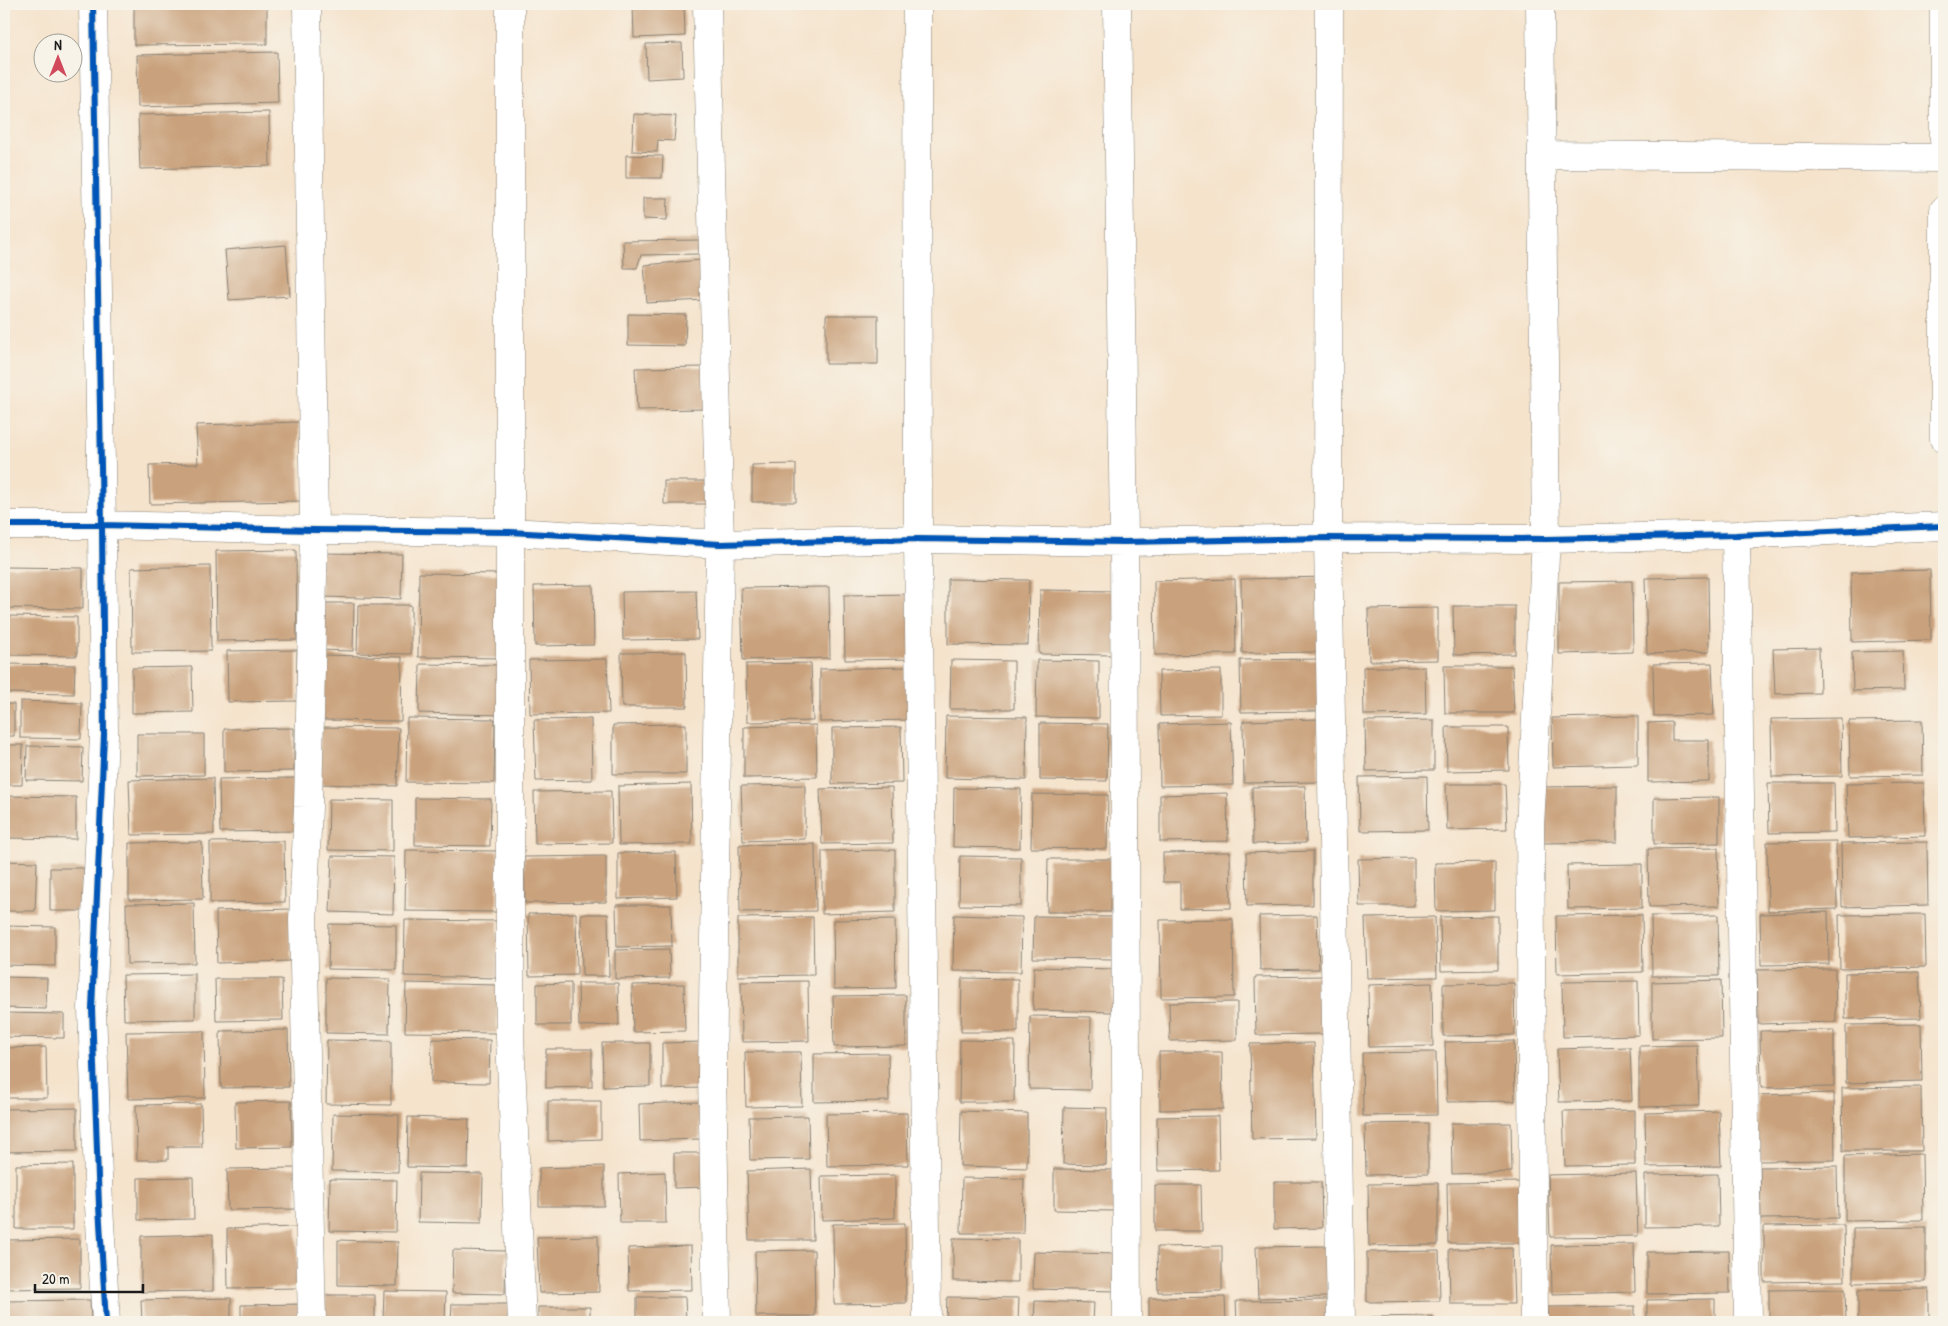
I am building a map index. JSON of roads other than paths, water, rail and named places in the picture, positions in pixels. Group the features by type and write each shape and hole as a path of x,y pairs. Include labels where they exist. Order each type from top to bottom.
{"street":[{"path":"93,4 104,736 92,1009 99,1206 106,1322"},
{"path":"308,4 314,530 308,807 303,920 312,1322"},
{"path":"510,4 510,1037 522,1322"},
{"path":"706,4 720,544 712,1074 717,1322"},
{"path":"917,4 918,540 927,1322"},
{"path":"1116,4 1124,542 1127,1322"},
{"path":"1329,4 1328,538 1341,1322"},
{"path":"1534,1322 1530,824 1546,540 1540,4"},
{"path":"1944,5 1944,140"},
{"path":"1542,155 1944,158"},
{"path":"1944,210 1944,439"},
{"path":"4,525 102,524 314,530 510,532 720,544 918,540 1124,542 1328,538 1546,540 1736,535 1944,526"},
{"path":"1736,535 1748,1322"}]}
